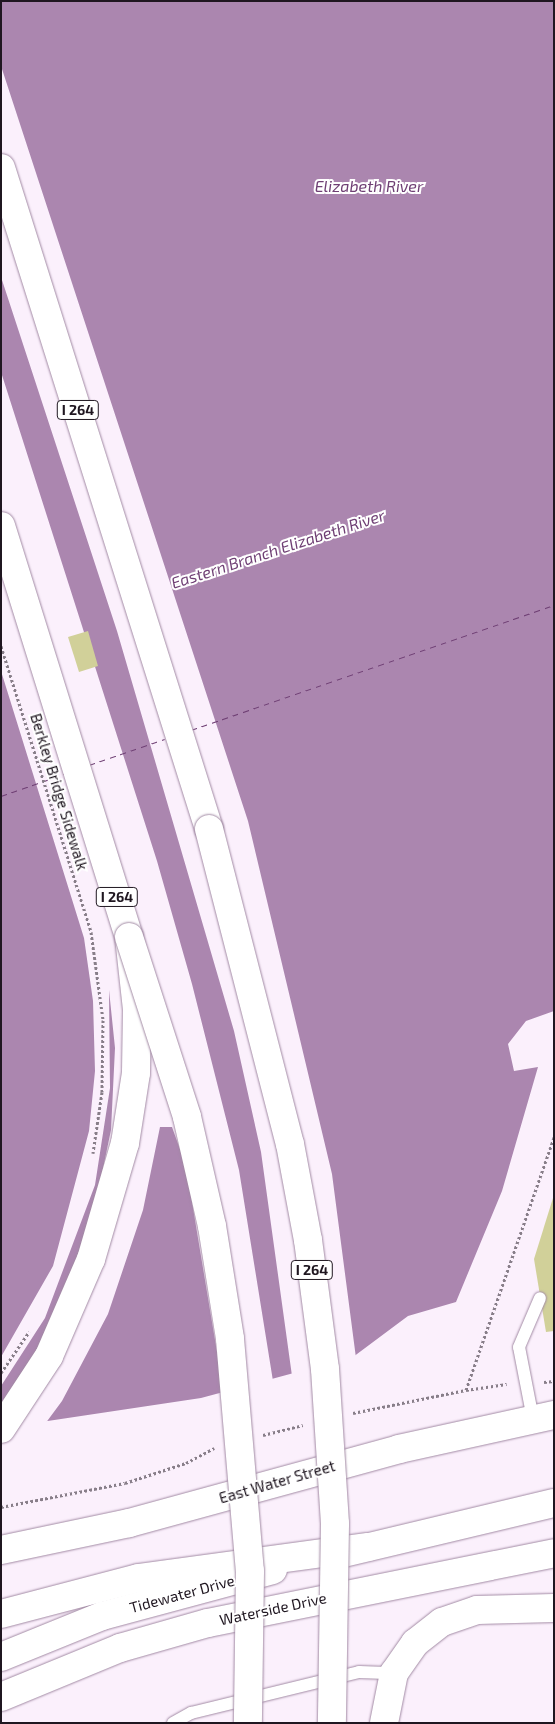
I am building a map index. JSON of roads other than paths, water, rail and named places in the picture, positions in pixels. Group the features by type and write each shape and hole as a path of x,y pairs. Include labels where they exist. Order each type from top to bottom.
{"main road":[{"name":"I 264","path":"1,168 209,829 290,1144 308,1240 325,1369 335,1524 332,1723"},
{"name":"I 264","path":"1,526 106,857 129,937 137,1009 136,1073 125,1143 75,1303 49,1356 1,1429"},
{"path":"129,937 187,1117 212,1226 230,1339 250,1572 248,1723"},
{"name":"East Water Street","path":"1,1550 129,1523 399,1449 543,1417"},
{"path":"1,1614 138,1578 368,1547 554,1503"},
{"name":"Tidewater Drive","path":"1,1657 111,1613 368,1547"},
{"name":"Waterside Drive","path":"1,1697 120,1648 199,1626 554,1553"},
{"path":"384,1723 394,1673 416,1643 459,1614 496,1607 554,1608"}],"lane":[{"path":"540,1298 519,1347 543,1417"},
{"path":"173,1723 191,1712 359,1672 394,1673"}],"water":[{"path":"1,1 554,1 554,1011 526,1021 508,1044 514,1071 538,1067 502,1191 456,1302 408,1316 353,1357 201,1398 1,1428"}],"water label":[{"name":"Elizabeth River","path":"369,186"},
{"name":"Eastern Branch Elizabeth River","path":"278,549"}]}
